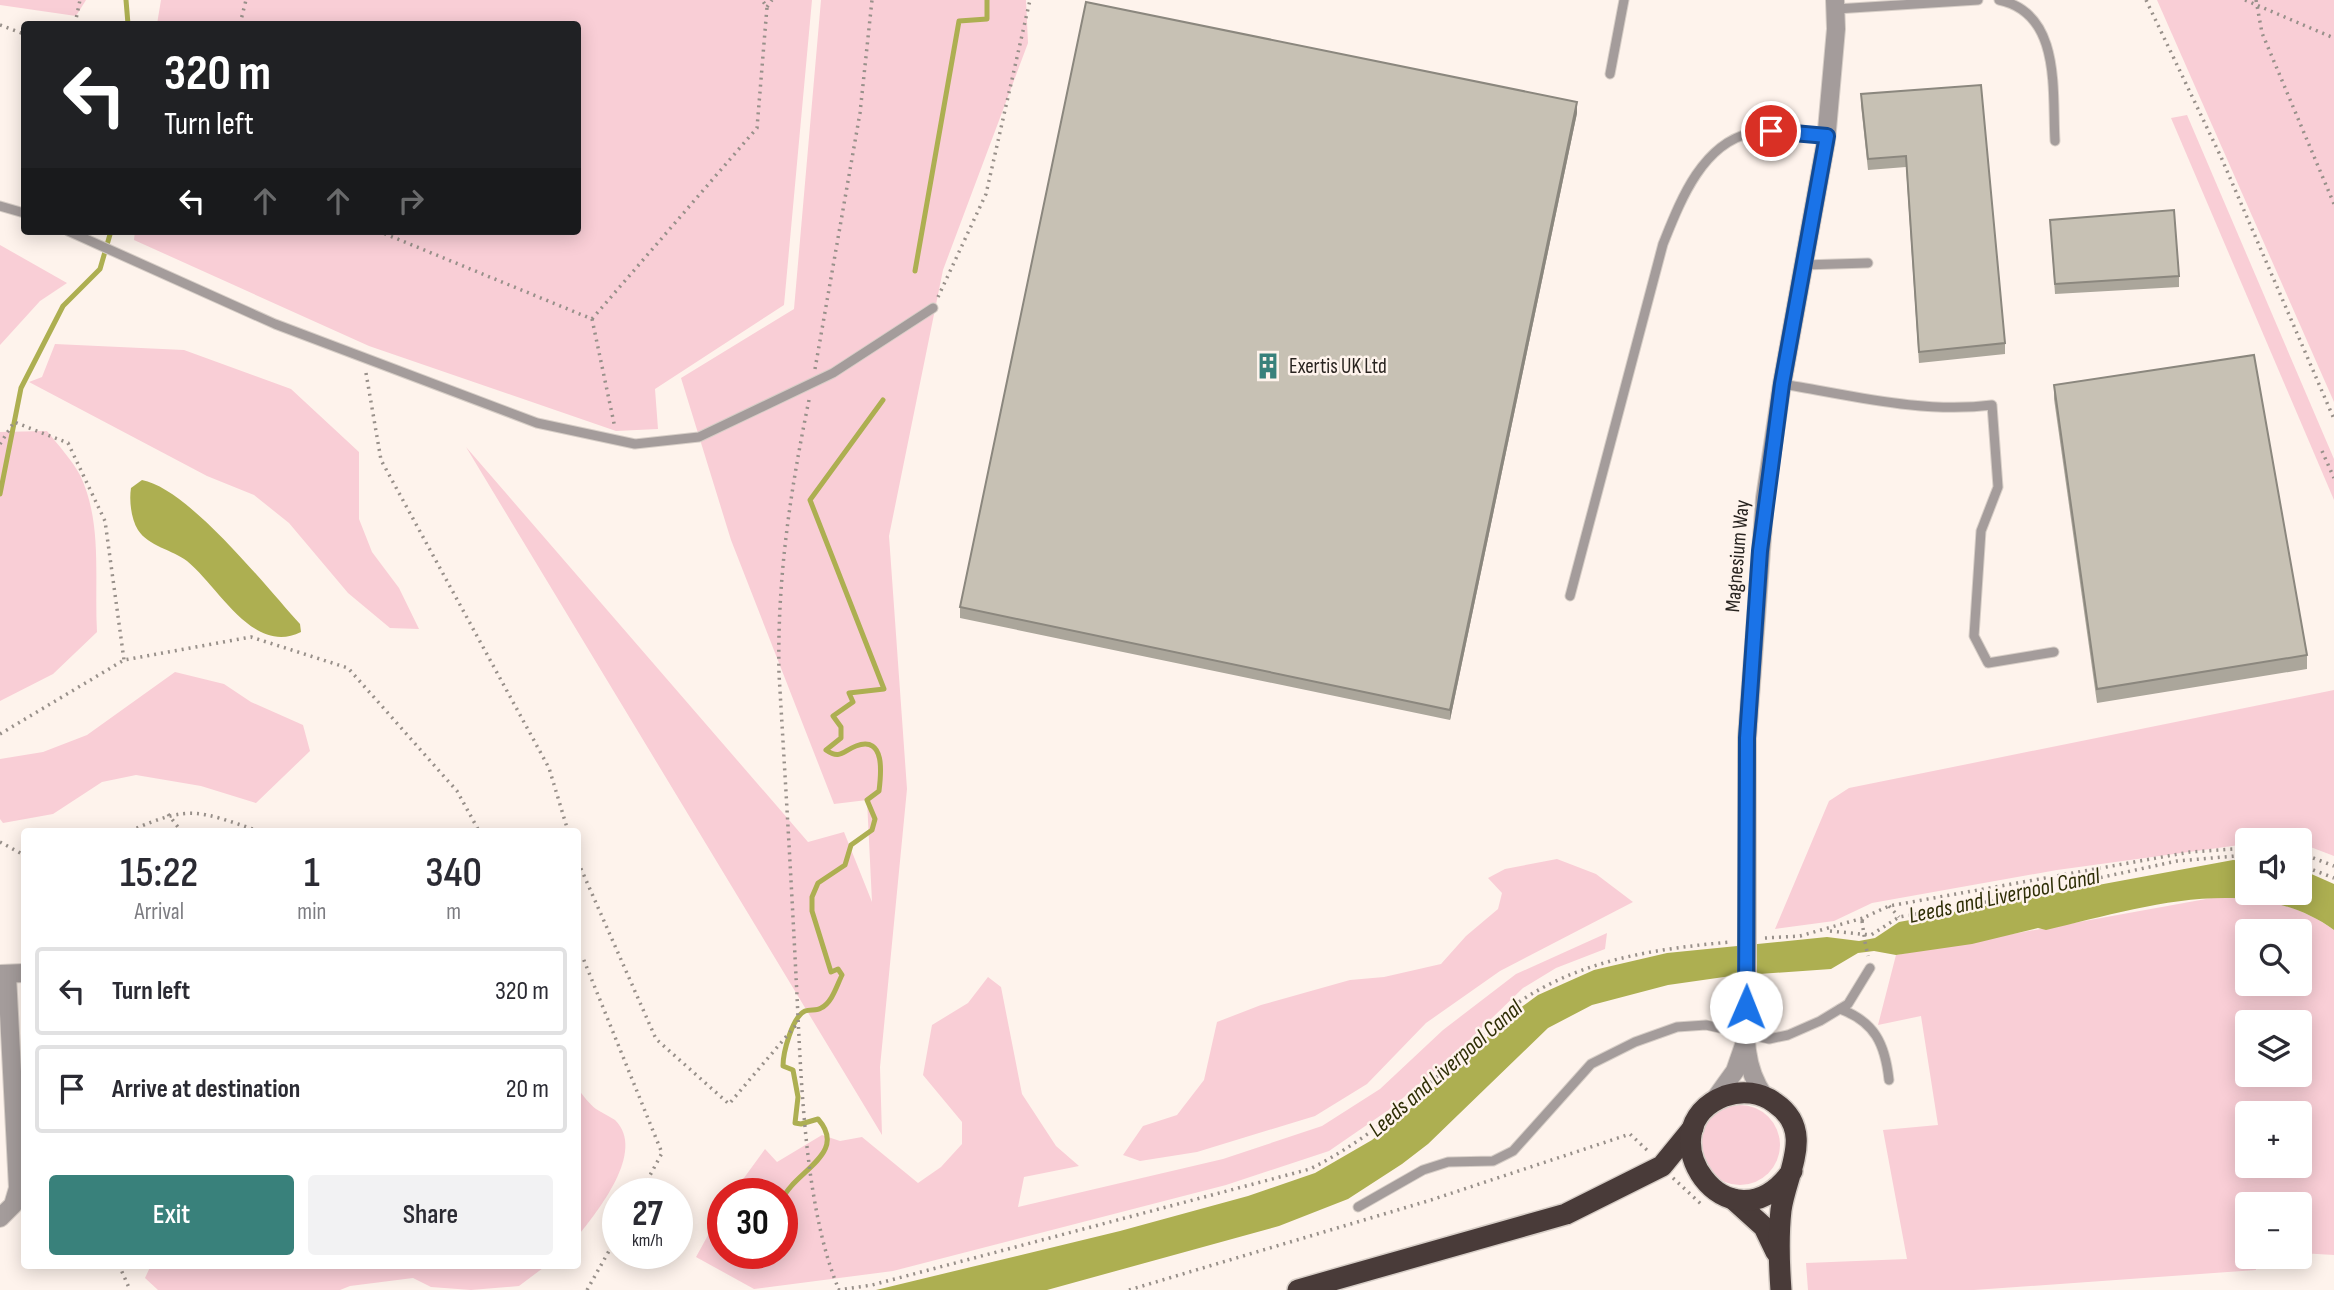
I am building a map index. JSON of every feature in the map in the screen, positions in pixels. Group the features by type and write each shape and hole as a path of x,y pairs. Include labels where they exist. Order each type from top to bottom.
{"highway":[{"path":"1298,1290 1566,1214 1642,1179 1662,1166 1711,1104 1739,1093 1764,1096 1781,1107 1796,1130 1797,1158 1782,1207 1778,1257 1781,1290"},
{"path":"1693,1128 1690,1146 1693,1164 1702,1180 1716,1192 1733,1199 1751,1200 1768,1195 1782,1185 1792,1171"},
{"path":"1733,1199 1764,1227 1778,1257"}],"street":[{"name":"Magnesium Way","path":"1764,1096 1749,1071 1745,1035 1748,936 1747,738 1753,630 1765,498 1782,384 1827,136 1836,5"},
{"path":"0,1218 13,1205 18,1188 7,1071 10,974"},
{"name":"Magnesium Way","path":"1711,1104 1735,1071 1745,1035"}],"lane":[{"path":"1610,74 1624,0"},
{"path":"1836,5 1978,0"},
{"path":"1998,0 2019,8 2037,21 2048,45 2055,141"},
{"path":"1570,596 1663,244 1680,203 1712,153 1730,140 1752,132 1790,131 1827,136"},
{"path":"0,206 21,213"},
{"path":"77,235 275,324 537,423 635,444 699,437 833,373 933,308"},
{"path":"1803,265 1868,263"},
{"path":"1782,384 1902,403 1970,408 1992,405 1998,487 1981,531 1974,636 1988,663 2054,652"},
{"path":"1358,1207 1423,1170 1448,1162 1493,1161 1513,1151 1591,1064 1634,1042 1677,1027 1706,1025 1769,1039 1820,1021 1840,1009 1863,984 1870,968"},
{"path":"1840,1009 1869,1025 1878,1034 1886,1058 1889,1080"}],"path":[{"path":"76,21 80,0"},
{"path":"241,21 246,0"},
{"path":"762,0 767,7"},
{"path":"592,319 757,128 767,7 772,0"},
{"path":"872,0 860,113 812,384 788,502 777,613 800,1052 808,1146 824,1254 839,1290 872,1285 1310,1169 1368,1137 1519,1002 1583,968 1678,947 1748,936 1827,930 1871,934 1899,917 1997,900 2177,862 2235,855"},
{"path":"933,308 986,194 1030,0"},
{"path":"2146,0 2221,157 2334,419"},
{"path":"2245,0 2256,2 2334,38"},
{"path":"2256,2 2262,33 2334,204"},
{"path":"0,25 21,33"},
{"path":"388,235 592,319"},
{"path":"592,319 618,440"},
{"path":"363,357 381,460 549,768 567,828"},
{"path":"0,444 14,422 68,443 105,521 124,660"},
{"path":"2322,451 2334,478"},
{"path":"0,734 124,660 251,637 348,668 457,791 477,828"},
{"path":"137,828 168,814 201,812 250,828"},
{"path":"168,814 179,828"},
{"path":"0,842 21,853"},
{"path":"1827,930 1862,920 1889,906 2190,852 2235,849"},
{"path":"2312,858 2334,866"},
{"path":"581,869 656,1039 730,1104 796,1025"},
{"path":"2312,869 2334,878"},
{"path":"1889,906 1899,917"},
{"path":"1862,920 1865,942"},
{"path":"581,958 663,1153 649,1178"},
{"path":"1129,1290 1430,1200 1630,1134 1653,1157"},
{"path":"587,1290 602,1263"},
{"path":"121,1269 130,1290"}],"shaded area":[{"path":"0,0 86,0 76,16 0,5"},
{"path":"161,0 812,0 784,305 655,389 658,429 616,431 369,346 134,240 135,235 581,235 581,21 158,21"},
{"path":"821,0 1026,0 1028,43 943,270 889,536 907,789 880,1067 882,1135 466,447 808,842 844,832 872,902 867,800 834,804 731,540 681,378 794,309"},
{"path":"2157,0 2334,0 2334,402"},
{"path":"2187,115 2334,459 2334,500 2171,118"},
{"path":"0,245 67,283 40,301 0,345"},
{"path":"55,344 184,350 291,389 359,452 359,519 372,552 399,588 419,629 390,628 348,593 289,523 254,495 207,476 29,382 42,377"},
{"path":"47,431 77,469 92,512 96,552 97,632 53,674 0,701 0,432"},
{"path":"142,480 161,487 204,520 300,624 301,632 284,637 267,635 252,627 187,561 142,535 134,520 130,498 131,488"},
{"path":"175,672 224,684 251,702 303,725 310,751 256,803 201,786 136,775 102,782 53,814 3,823 0,819 0,759 43,752 87,735"},
{"path":"2334,690 2334,856 2312,848 2312,828 2235,828 2235,846 2057,870 1872,903 1834,921 1775,929 1829,801 1849,788"},
{"path":"1557,859 1596,874 1633,902 1500,971 1426,1023 1367,1084 1315,1116 1197,1152 1140,1161 1123,1155 1143,1126 1177,1115 1204,1080 1217,1022 1261,1005 1350,980 1384,977 1441,964 1466,936 1498,909 1502,893 1488,878 1505,869"},
{"path":"2235,860 2235,898 2155,905 2046,930 2038,928 1972,944 1896,955 1874,951 1858,953 1831,969 1731,976 1668,985 1592,1005 1548,1028 1428,1144 1402,1164 1348,1199 1279,1226 1047,1290 876,1290 1120,1231 1248,1196 1315,1173 1372,1140 1421,1100 1509,1016 1538,995 1594,970 1667,953 1827,937 1859,941 1875,938 1899,922"},
{"path":"2312,874 2334,884 2334,930 2302,912 2278,905 2312,905"},
{"path":"2217,897 2235,898 2235,905 2282,905 2307,914 2334,930 2334,1255 2312,1254 2312,1192 2235,1192 2235,1269 2256,1270 1974,1290 1808,1290 1806,1263 1907,1259 1883,1130 1938,1125 1921,1016 1878,1025 1896,955"},
{"path":"1607,933 1605,949 1556,968 1523,988 1459,1050 1390,1109 1329,1151 1226,1185 893,1271 754,1289 718,1269 798,1269 798,1178 744,1178 765,1149 777,1162 822,1135 840,1141 862,1137 918,1183 941,1167 962,1144 962,1122 923,1075 932,1025 968,1003 988,977 1001,987 1022,1094 1056,1146 1079,1166 1024,1177 1018,1207 1223,1159 1322,1126 1380,1089 1443,1030 1516,974"},
{"path":"581,1093 593,1107 615,1120 623,1133 625,1148 622,1164 617,1178 602,1178 602,1203 581,1232"},
{"path":"1740,1105 1755,1108 1768,1117 1777,1130 1780,1145 1777,1160 1768,1173 1755,1182 1740,1185 1725,1182 1712,1173 1703,1160 1700,1145 1703,1130 1712,1117 1725,1108"},
{"path":"707,1237 707,1263 696,1257"},
{"path":"149,1269 542,1269 519,1286 471,1290 431,1287 413,1278 350,1286 340,1290 158,1290 145,1278"}],"building":[{"name":"Exertis UK Ltd","path":"1086,2 1577,102 1450,710 960,607"},
{"path":"1981,85 2005,343 1919,352 1906,156 1868,159 1861,94"},
{"path":"2174,210 2179,276 2055,284 2050,220"},
{"path":"2254,355 2307,655 2097,689 2054,385"}],"waterway":[{"path":"126,0 128,21"},
{"path":"915,271 959,21 987,19 987,0"},
{"path":"0,494 21,388 63,306 100,269 110,235"},
{"path":"798,1179 823,1152 827,1142 826,1131 818,1119 795,1123 798,1097 793,1070 783,1066 785,1053 796,1020 805,1011 825,1006 842,975 838,969 831,972 812,911 812,897 818,883 845,865 851,845 872,830 875,819 867,800 879,791 880,784 880,758 873,746 856,746 841,754 826,750 841,738 841,727 833,716 853,702 849,693 884,689 810,500 883,400"}],"place":[{"name":"Exertis UK Ltd","path":"1268,366"}],"route":[{"path":"1746,1007 1747,738 1760,551 1782,384 1827,136 1771,131"}],"water label":[{"name":"Leeds and Liverpool Canal","path":"2004,895"},
{"name":"Leeds and Liverpool Canal","path":"1445,1068"}]}
